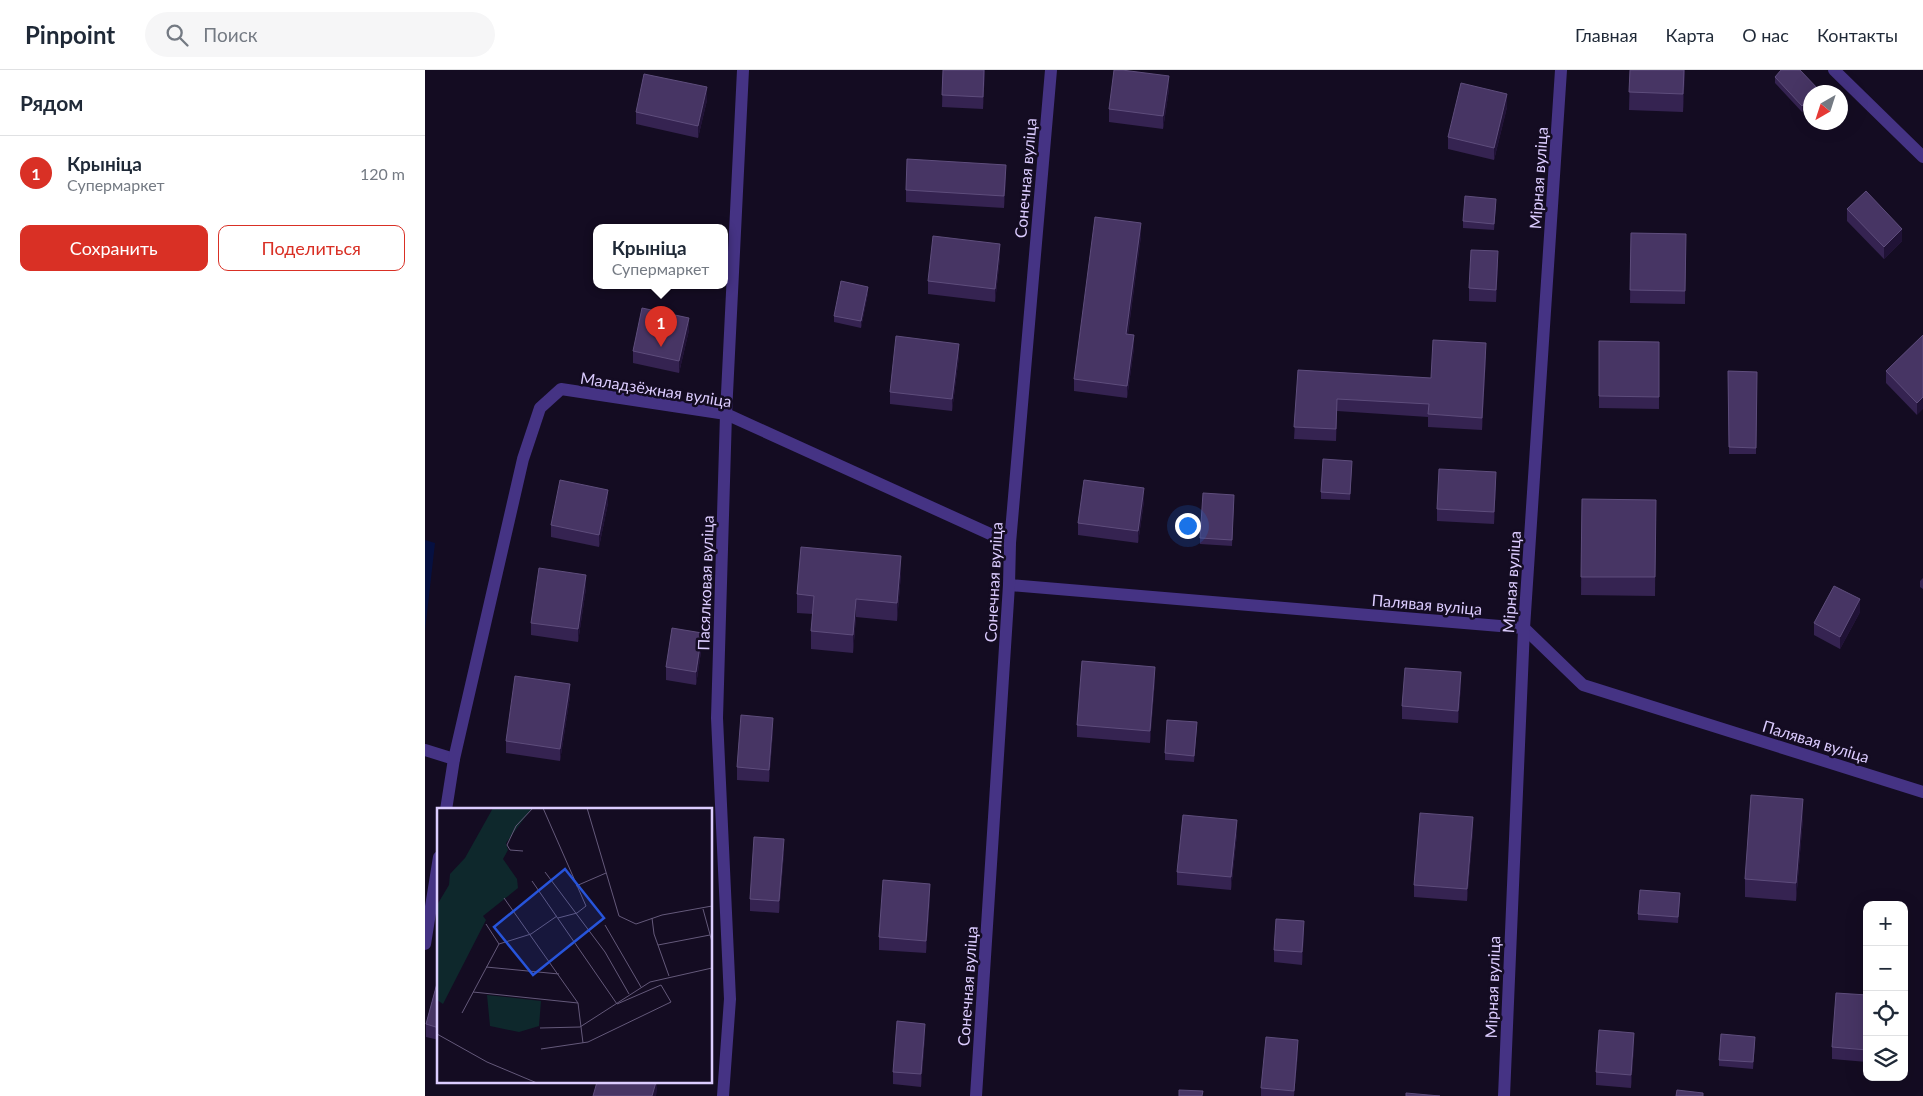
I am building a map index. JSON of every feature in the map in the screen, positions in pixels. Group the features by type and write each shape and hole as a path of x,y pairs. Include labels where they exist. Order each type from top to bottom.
{"street":[{"name":"Пасялковая вуліца","path":"723,1096 730,999 717,718 726,414 743,70"},
{"name":"Сонечная вуліца","path":"976,1096 1009,586 1010,542 1051,70"},
{"name":"Мірная вуліца","path":"1504,1096 1524,628 1561,70"},
{"path":"1834,70 1923,157"},
{"name":"Маладзёжная вуліца","path":"446,808 454,759 523,459 540,408 561,389 726,414 1010,542"},
{"name":"Палявая вуліца","path":"1009,586 1524,628 1583,685 1923,792"},
{"path":"425,750 454,759"},
{"path":"425,944 437,869"}],"shaded area":[{"path":"425,540 435,543 425,631"}],"building":[{"path":"943,70 984,70 983,97 942,95"},
{"path":"1114,70 1169,76 1163,116 1109,109"},
{"path":"1630,70 1684,70 1683,94 1629,92"},
{"path":"1781,70 1800,70 1814,85 1803,85 1802,106 1775,77"},
{"path":"644,74 707,87 698,126 636,112"},
{"path":"1461,83 1507,94 1494,148 1448,137"},
{"path":"907,159 1006,165 1004,196 906,190"},
{"path":"1866,191 1902,229 1884,247 1847,209"},
{"path":"1465,196 1496,199 1494,224 1463,221"},
{"path":"1095,217 1141,223 1126,334 1134,335 1127,386 1074,379"},
{"path":"1631,233 1686,234 1685,291 1630,290"},
{"path":"933,236 1000,244 995,289 928,281"},
{"path":"1471,250 1498,251 1496,290 1469,288"},
{"path":"841,281 868,287 861,321 834,316"},
{"path":"642,308 689,318 679,361 633,351"},
{"path":"1923,335 1923,397 1917,403 1886,371"},
{"path":"896,336 959,344 952,399 890,392"},
{"path":"1433,340 1486,343 1482,418 1428,414 1429,404 1337,399 1336,429 1294,427 1298,370 1431,378"},
{"path":"1599,341 1659,342 1659,397 1599,396"},
{"path":"1728,371 1757,372 1756,448 1729,447"},
{"path":"1323,459 1352,461 1350,494 1321,492"},
{"path":"1439,469 1496,472 1494,512 1437,509"},
{"path":"560,480 608,490 599,535 551,525"},
{"path":"1084,480 1144,488 1138,531 1078,523"},
{"path":"1203,493 1234,495 1232,540 1200,538"},
{"path":"1582,499 1656,500 1655,577 1581,577"},
{"path":"801,547 901,556 897,603 856,599 853,635 811,631 814,596 797,594"},
{"path":"539,568 586,575 578,629 531,623"},
{"path":"1834,586 1860,599 1840,637 1814,623"},
{"path":"672,628 702,633 696,672 666,667"},
{"path":"1082,661 1155,667 1150,731 1077,725"},
{"path":"1405,668 1461,672 1458,711 1402,706"},
{"path":"515,676 570,684 560,749 506,741"},
{"path":"741,715 773,718 769,770 737,767"},
{"path":"1167,720 1197,722 1194,756 1165,753"},
{"path":"1751,795 1803,799 1796,883 1745,879"},
{"path":"1420,813 1473,817 1467,889 1414,885"},
{"path":"1183,815 1237,820 1231,877 1177,872"},
{"path":"754,837 784,839 779,901 750,899"},
{"path":"883,880 930,884 926,941 879,937"},
{"path":"1640,890 1680,893 1678,917 1638,914"},
{"path":"1276,919 1304,921 1302,952 1274,950"},
{"path":"437,983 437,1027 426,1024"},
{"path":"1836,993 1863,995 1863,1050 1832,1047"},
{"path":"897,1021 925,1024 921,1074 893,1072"},
{"path":"1599,1030 1634,1033 1631,1075 1596,1072"},
{"path":"1721,1034 1755,1037 1753,1062 1719,1060"},
{"path":"1266,1037 1298,1040 1294,1091 1261,1088"},
{"path":"596,1084 655,1084 652,1096 593,1096"},
{"path":"1179,1090 1203,1091 1202,1096 1179,1096"},
{"path":"1677,1090 1703,1093 1703,1096 1676,1096"},
{"path":"1406,1093 1440,1096 1406,1096"}],"place":[{"name":"Крыніца","path":"661,347"}]}
